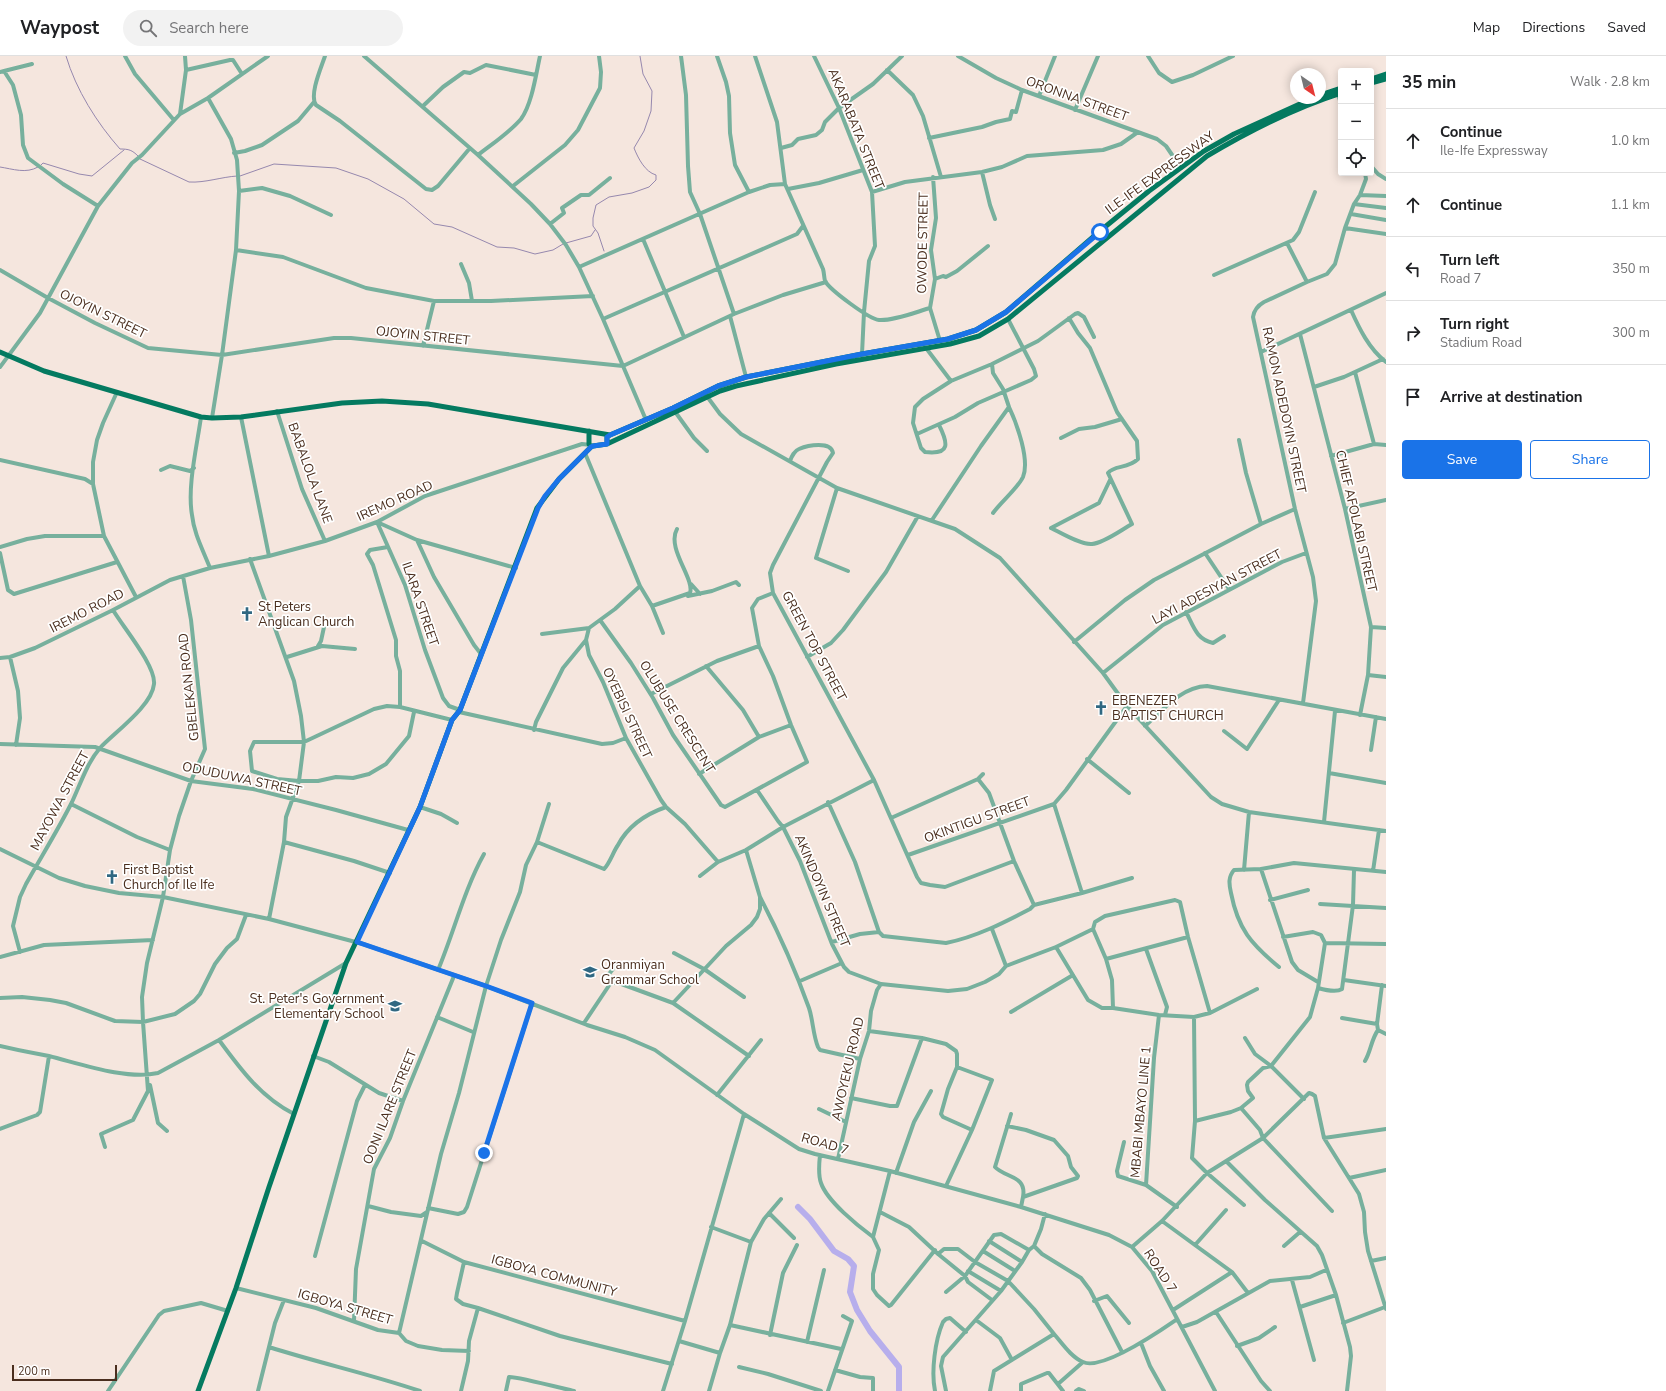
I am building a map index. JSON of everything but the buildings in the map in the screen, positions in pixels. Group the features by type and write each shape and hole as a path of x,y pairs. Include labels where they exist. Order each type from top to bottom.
{"main road":[{"path":"1374,77 1386,74"},
{"path":"1374,82 1386,78"},
{"path":"1326,93 1338,89"},
{"name":"ILE-IFE EXPRESSWAY","path":"610,435 706,395 748,383 836,364 950,344 979,336 1008,319 1207,156 1236,139 1313,103 1338,95"},
{"name":"ILE-IFE EXPRESSWAY","path":"591,445 607,444 676,413 718,386 746,377 940,340 976,330 1006,312 1100,232 1204,151 1234,134 1300,104"},
{"path":"0,352 44,371 201,417 241,417 342,403 382,401 428,404 610,435 607,437 607,444"},
{"path":"198,1391 236,1288 313,1056 346,963 420,807 452,720 459,711 516,568 538,508 545,496 559,479 591,445 589,431"}],"street":[{"path":"125,56 135,74 173,119"},
{"path":"180,114 186,70 185,56"},
{"path":"0,367 40,313 98,206 135,159 142,154 173,119 208,98 268,56"},
{"path":"325,56 313,92 314,102 316,105 340,121 426,189 432,190 438,186 470,148"},
{"path":"364,56 513,186 550,224 579,267 646,420"},
{"path":"478,155 514,127 522,117 527,108 540,56"},
{"path":"513,186 565,145 578,130 600,88 601,72 599,56"},
{"path":"681,56 686,95 690,192 700,214 718,268 732,315 746,377"},
{"path":"717,56 729,96 730,133 736,164 750,192"},
{"path":"623,366 732,315 783,295 826,282 823,269 785,184 777,122 755,56"},
{"name":"AKARABATA STREET","path":"814,56 839,108 872,192 875,246 869,261 862,354"},
{"path":"781,148 792,145 798,139 816,135 822,130 824,122 839,108 873,84 902,56"},
{"name":"ORONNA STREET","path":"958,56 996,78 1022,90 1156,139 1166,146 1181,168"},
{"path":"1039,96 1055,56"},
{"path":"1075,110 1098,56"},
{"path":"1148,56 1159,73 1172,82 1194,75 1233,56"},
{"path":"186,70 234,60 242,74"},
{"path":"32,64 2,72 13,85 21,115 23,145 28,158 98,206"},
{"path":"423,106 443,87 464,72 470,73 486,65 536,75"},
{"path":"887,70 913,95 923,116 941,177"},
{"path":"929,138 982,127 1010,119 1012,111 1016,112 1022,90"},
{"path":"208,98 231,139 238,184 236,250 212,418"},
{"path":"234,153 262,145 298,121 314,102"},
{"path":"872,192 906,182 1002,168 1027,156 1103,150 1121,144 1138,132"},
{"path":"1374,169 1386,179"},
{"path":"788,189 819,183 863,170"},
{"path":"982,172 990,205 996,219"},
{"name":"RAMON ADEDOYIN STREET","path":"1303,703 1316,601 1313,577 1295,509 1253,318 1256,308 1264,302 1327,274 1334,268 1345,228 1354,204 1360,195 1366,179 1366,176"},
{"name":"OWODE STREET","path":"934,177 936,218 931,250 935,279 930,308 940,340"},
{"path":"550,224 564,213 562,208 581,195 589,195 610,178"},
{"path":"579,267 750,192 770,185 785,184"},
{"path":"238,190 262,188 290,196 331,215"},
{"path":"1214,275 1287,243 1297,236 1315,192"},
{"path":"1360,195 1386,196"},
{"path":"1354,204 1386,208"},
{"path":"1351,214 1386,220"},
{"path":"603,319 797,234 803,226"},
{"path":"1345,228 1386,234"},
{"path":"643,239 684,337"},
{"path":"1287,243 1307,282"},
{"path":"935,279 943,276 946,277 957,271 988,246"},
{"path":"236,250 283,257 366,288 434,300 472,301 593,296"},
{"path":"461,264 469,283 472,301"},
{"name":"OJOYIN STREET","path":"0,270 95,323 148,348 222,355 316,342 334,338 350,338 623,366"},
{"name":"OWODE STREET","path":"826,282 841,297 872,318 881,320 903,316 930,308"},
{"path":"1261,352 1386,293"},
{"path":"423,346 434,300"},
{"path":"1314,387 1384,361 1360,330 1351,310"},
{"path":"939,425 947,441 947,446 933,453 925,452 921,448 914,423 915,407 923,399 951,381 992,364 1038,341 1078,313 1082,315 1094,337"},
{"path":"1069,318 1092,352 1117,412 1137,441 1138,459 1126,467 1115,468 1108,473 1132,524 1098,543 1091,544 1080,542 1050,528 1099,503 1110,480"},
{"path":"917,434 939,425 978,403 1031,380 1036,376 1034,369 1008,319"},
{"name":"CHIEF AFOLABI STREET","path":"1300,334 1344,509 1371,627 1368,675 1360,715"},
{"path":"926,348 951,381"},
{"path":"992,364 994,373 1004,392 1009,408 1016,422 1025,467 1023,477 993,513"},
{"path":"1355,372 1374,444"},
{"path":"117,392 97,440 93,462 93,484 104,536 136,598"},
{"path":"706,395 720,414 741,434 820,477 837,488 955,529 1000,558 1103,673 1127,706 1211,797 1222,804 1249,812 1386,831"},
{"path":"932,520 984,440 1009,408"},
{"name":"BABALOLA LANE","path":"277,411 302,489 324,541"},
{"path":"676,413 694,438 708,451"},
{"path":"201,417 194,468 191,514 196,533 210,568"},
{"path":"241,417 269,556"},
{"path":"1061,438 1078,429 1095,428 1122,419"},
{"path":"1239,440 1246,473 1261,524"},
{"name":"IREMO ROAD","path":"0,658 10,657 35,648 113,610 159,585 183,576 210,568 269,556 324,541 377,522 426,496 582,444 591,445"},
{"path":"1331,456 1374,444 1386,445"},
{"name":"GREEN TOP STREET","path":"790,461 794,453 799,449 824,445 833,449 833,453 773,565 770,573 773,593 874,780 917,877 921,882 945,887 1014,861"},
{"path":"585,453 640,586 652,606 663,633"},
{"path":"0,460 85,479 93,484"},
{"path":"161,470 170,466 190,471 194,468"},
{"path":"837,488 816,558 848,571"},
{"path":"1344,509 1386,500"},
{"path":"1074,642 1125,600 1154,580 1261,524 1295,509"},
{"path":"807,657 832,643 843,630 886,572 918,516"},
{"path":"377,522 417,540 516,568"},
{"name":"ILARA STREET","path":"377,522 405,584 424,650 443,698 449,706 459,711"},
{"path":"677,529 674,535 675,544 692,587 690,594 680,598"},
{"path":"0,547 27,538 45,536 104,536"},
{"path":"417,540 434,578 474,645 481,654"},
{"path":"388,546 370,550 367,554 372,565 396,640 396,656 400,671 400,707"},
{"path":"0,553 8,590 14,594 117,562"},
{"path":"1205,553 1229,589"},
{"name":"LAYI ADESIYAN STREET","path":"1103,673 1154,631 1186,612 1282,562 1306,553"},
{"path":"250,559 287,657 301,716 304,742 299,781 286,817 284,842 269,919"},
{"name":"GBELEKAN ROAD","path":"147,1075 143,1022 144,982 163,897 170,850 179,816 191,781 205,749 191,620 183,576"},
{"path":"689,582 700,594"},
{"path":"652,606 700,594 736,582 740,585"},
{"path":"542,634 589,628 616,609 640,586"},
{"name":"OLUBUSE CRESCENT","path":"600,620 652,694 673,735 699,774 723,807 725,807 807,762 791,725 773,676 759,646 752,608 758,599 773,593"},
{"name":"MAYOWA STREET","path":"20,952 13,926 20,897 71,804 91,762 100,749 141,708 152,691 154,683 151,672 143,656 113,610"},
{"path":"1186,612 1200,638 1213,643 1224,636"},
{"path":"318,646 321,641 324,627"},
{"path":"1371,627 1386,628"},
{"name":"OYEBISI STREET","path":"589,628 586,640 589,655 603,682 626,738 642,768 666,807 686,824 718,862"},
{"path":"534,730 538,716 563,668 586,640"},
{"path":"287,657 318,646 355,649"},
{"path":"652,694 706,666 759,646"},
{"path":"10,657 18,691 20,718 16,745"},
{"path":"706,666 743,710 759,737"},
{"path":"1368,675 1386,677"},
{"path":"1145,726 1177,697 1191,689 1202,686 1386,719"},
{"path":"1224,731 1247,749 1279,700"},
{"path":"414,712 409,736 386,764 369,774 353,778 336,777 299,781 277,779 252,771 250,751 252,744 256,742 304,742 374,709 386,706 400,707 414,712 452,720"},
{"path":"1082,893 1054,804 1066,790 1087,759 1127,706"},
{"path":"459,711 534,730 602,744 613,743 626,738"},
{"path":"1324,822 1335,711"},
{"path":"1371,750 1376,717"},
{"path":"699,774 759,737 791,725"},
{"name":"ODUDUWA STREET","path":"0,744 95,747 191,781 253,789 408,830"},
{"path":"1087,759 1129,793"},
{"path":"1329,773 1386,783"},
{"path":"891,818 978,779 983,774"},
{"path":"978,779 989,793 1014,861 1034,905"},
{"path":"700,876 718,862 746,850 828,802 874,780"},
{"name":"AKINDOYIN STREET","path":"756,790 783,827 812,890 832,942 842,962 849,972 881,984 948,992 967,989 985,982 999,974 1006,966 1056,947 1093,929 1095,922 1105,916 1175,900 1180,902 1188,937"},
{"path":"828,802 855,862 879,932 883,936 946,943 992,929 1030,909 1034,905 1132,878"},
{"path":"71,804 137,837 170,850"},
{"path":"399,1333 417,1252 422,1240 428,1210 486,986 501,940 520,892 526,865 537,842 549,804"},
{"name":"OKINTIGU STREET","path":"908,855 1054,804"},
{"path":"420,807 441,814 457,823"},
{"path":"537,842 604,869 624,833 653,811 666,807"},
{"path":"1244,870 1249,812"},
{"path":"1373,871 1379,830"},
{"path":"284,842 354,861 390,873"},
{"name":"ROAD 7","path":"0,849 59,878 85,886 119,893 163,897 269,919 357,942 486,986 625,1037 655,1050 744,1114 799,1149 946,1186 1045,1214 1109,1235 1132,1246 1152,1271 1214,1391"},
{"path":"746,850 760,897 781,938 800,981 810,1013 818,1047 820,1050 860,1059"},
{"path":"438,970 451,938 468,888 484,854"},
{"path":"1280,967 1259,951 1243,930 1238,920 1229,884 1230,874 1234,870 1261,869 1294,863 1386,872"},
{"path":"1261,869 1270,900 1292,962 1298,970 1318,982"},
{"path":"1318,988 1326,991 1340,991 1343,987 1353,905 1354,870"},
{"path":"1270,900 1308,890"},
{"path":"673,1003 726,946 751,925 760,909 760,897"},
{"path":"1320,904 1386,908"},
{"path":"0,998 22,997 66,1003 115,1021 143,1022 175,1014 194,1001 200,994 215,964 237,938 246,915"},
{"path":"992,929 1006,966"},
{"path":"1093,929 1106,959 1112,980 1112,1008"},
{"path":"832,942 860,934 879,932"},
{"path":"1195,1121 1231,1112 1241,1108 1253,1098 1248,1091 1246,1084 1264,1068 1271,1066 1310,1017 1318,988 1325,943 1321,936 1313,932 1283,937"},
{"path":"1106,959 1188,937 1210,1013"},
{"path":"0,957 44,945 153,940"},
{"path":"1325,943 1386,944"},
{"path":"1056,947 1088,1000 1102,1008 1112,1008 1159,1015 1194,1017 1210,1013 1257,989"},
{"path":"1146,949 1167,1007 1165,1015"},
{"path":"674,953 704,969 744,997"},
{"name":"AKINDOYIN STREET","path":"800,981 842,962"},
{"path":"0,1046 48,1056 102,1070 147,1075 158,1073 219,1040 346,963"},
{"path":"584,1023 610,984 610,974 618,964"},
{"path":"1010,1012 1073,975"},
{"name":"OONI ILARE STREET","path":"354,1321 356,1269 374,1169 390,1138 403,1101 454,976"},
{"path":"1344,980 1384,986 1377,1024 1378,1030 1372,1038 1370,1053 1365,1061"},
{"path":"610,984 616,982 673,1003 749,1056"},
{"name":"AWOYEKU ROAD","path":"838,1159 860,1059 869,1031 871,1011 877,990 881,984"},
{"path":"368,1206 391,1212 421,1216 428,1210 458,1214 464,1212 467,1207 532,1003"},
{"name":"MBABI MBAYO LINE 1","path":"1124,1142 1117,1174 1119,1177 1146,1185 1154,1058 1159,1015"},
{"path":"437,1017 473,1032"},
{"path":"1194,1017 1195,1121 1192,1158 1207,1173 1244,1204"},
{"path":"1342,1018 1377,1024"},
{"path":"1378,1030 1386,1034"},
{"path":"869,1031 922,1038 946,1044 953,1049 957,1054 957,1067 948,1089 941,1114 943,1117 972,1130"},
{"path":"851,1098 897,1106 922,1038"},
{"path":"1245,1038 1255,1054 1271,1066 1304,1099"},
{"path":"219,1040 256,1086 274,1103 294,1114"},
{"path":"717,1095 761,1040"},
{"path":"0,1130 37,1115 40,1112 48,1056"},
{"path":"313,1056 329,1062 381,1094 403,1101"},
{"path":"946,1186 992,1082 992,1078 957,1067"},
{"path":"147,1075 158,1123 167,1131"},
{"path":"105,1147 101,1134 133,1120 136,1116 148,1091 147,1075"},
{"path":"315,1256 356,1101 365,1085"},
{"path":"896,1173 914,1122 931,1091"},
{"path":"1132,1246 1177,1207 1207,1173 1263,1138 1309,1093 1315,1096 1324,1138 1358,1194 1364,1212 1365,1232 1371,1261 1386,1308 1343,1323"},
{"path":"1241,1108 1260,1130 1263,1138 1332,1211"},
{"path":"819,1109 846,1122"},
{"path":"663,1391 685,1321 744,1114"},
{"path":"1011,1114 995,1167 1018,1181 1023,1189 1021,1207"},
{"path":"1007,1126 1026,1130 1054,1140 1068,1156 1071,1166 1078,1176 1077,1178 1068,1182 1023,1197"},
{"path":"1324,1138 1386,1129"},
{"path":"820,1155 819,1164 821,1183 826,1193 858,1226 873,1237 879,1250 873,1274 873,1289 889,1306 935,1250"},
{"path":"1226,1161 1265,1200 1317,1246 1322,1255 1336,1295 1350,1347 1351,1356 1347,1391"},
{"path":"1349,1178 1386,1170"},
{"path":"873,1237 890,1171"},
{"path":"1146,1185 1177,1207"},
{"path":"709,1391 730,1325 751,1242 769,1213 781,1199"},
{"path":"1195,1245 1226,1210"},
{"path":"880,1212 909,1228 965,1276 968,1282 992,1300"},
{"path":"769,1213 794,1238"},
{"path":"946,1391 941,1366 943,1357 1001,1291 1029,1250 1034,1246 1045,1214"},
{"path":"1162,1221 1232,1272 1248,1293"},
{"path":"711,1227 751,1242"},
{"path":"1284,1246 1300,1232"},
{"path":"946,1292 965,1276 994,1235 997,1234 1029,1250"},
{"name":"IGBOYA COMMUNITY","path":"422,1240 464,1262 685,1321"},
{"path":"989,1241 1022,1262"},
{"path":"770,1335 783,1273 797,1244"},
{"path":"1034,1246 1042,1254 1080,1278 1090,1290 1122,1352"},
{"path":"938,1254 944,1249 958,1249 975,1262 1008,1280 1071,1353 1083,1362 1089,1364 1101,1361 1141,1343 1176,1320"},
{"path":"983,1251 1015,1271"},
{"path":"1371,1261 1386,1258"},
{"path":"464,1262 456,1293 456,1300 463,1304 560,1336 672,1364"},
{"path":"807,1342 824,1270"},
{"path":"1182,1327 1197,1322 1270,1281 1310,1277 1326,1270"},
{"path":"968,1271 1001,1291"},
{"path":"1173,1310 1232,1272"},
{"path":"1292,1280 1314,1360"},
{"name":"IGBOYA STREET","path":"236,1288 316,1308 378,1330 399,1333 406,1341 418,1346 442,1350 469,1351"},
{"path":"1300,1307 1336,1295"},
{"path":"1094,1300 1107,1296 1129,1323"},
{"path":"258,1391 275,1323 284,1300"},
{"path":"108,1391 159,1315 164,1311 201,1303 228,1311"},
{"path":"461,1391 468,1361 469,1341 478,1308"},
{"path":"1216,1312 1237,1346 1261,1381 1270,1391"},
{"path":"828,1391 852,1321 843,1316"},
{"path":"935,1391 932,1376 933,1366 943,1322 950,1318 966,1332"},
{"path":"976,1320 1000,1338 1012,1360"},
{"path":"730,1325 770,1335 842,1349"},
{"path":"1237,1346 1259,1338 1275,1327"},
{"path":"990,1391 994,1371 1054,1334"},
{"path":"679,1341 720,1353"},
{"path":"1141,1343 1150,1366 1164,1391"},
{"path":"269,1347 354,1372 388,1380 420,1391"},
{"path":"1058,1384 1083,1362"},
{"path":"739,1367 768,1374 821,1391"},
{"path":"835,1370 860,1377 873,1378 873,1391"},
{"path":"1021,1391 1021,1384 1047,1373 1063,1391"},
{"path":"506,1391 509,1377 513,1376 532,1382 574,1391"},
{"path":"1076,1391 1079,1389 1084,1391"}],"waterway":[{"path":"66,56 81,94 95,117 120,149 130,150 138,156"},
{"path":"604,251 598,233 593,226 596,205 609,197 632,193 649,187 656,180 656,175 645,168 634,148 644,131 651,111 652,91 643,74 640,56"},
{"path":"41,165 43,163 79,174 92,176 124,150"},
{"path":"140,159 189,182 201,182 237,176"},
{"path":"240,176 274,164 336,168 368,179 404,199 434,224 452,227 497,247 514,248 535,254 553,250 563,244"},
{"path":"0,167 24,171 38,167"},
{"path":"566,243 591,236 595,230"},
{"path":"798,1207 810,1219 834,1251 848,1259 854,1266 850,1292 857,1310 870,1331 899,1367 899,1391"}],"place":[{"name":"St Peters Anglican Church","path":"247,614"},
{"name":"EBENEZER BAPTIST CHURCH","path":"1101,708"},
{"name":"First Baptist Church of Ile Ife","path":"112,877"},
{"name":"Oranmiyan Grammar School","path":"590,972"},
{"name":"St. Peter's Government Elementary School","path":"395,1006"}],"route":[{"path":"484,1153 505,1088 508,1072 532,1003 357,942 420,807 452,720 460,710 516,568 527,534 545,496 559,479 591,447 607,444 607,437 610,435 629,428 718,386 746,377 948,339 989,324 1026,296 1100,232"}]}
